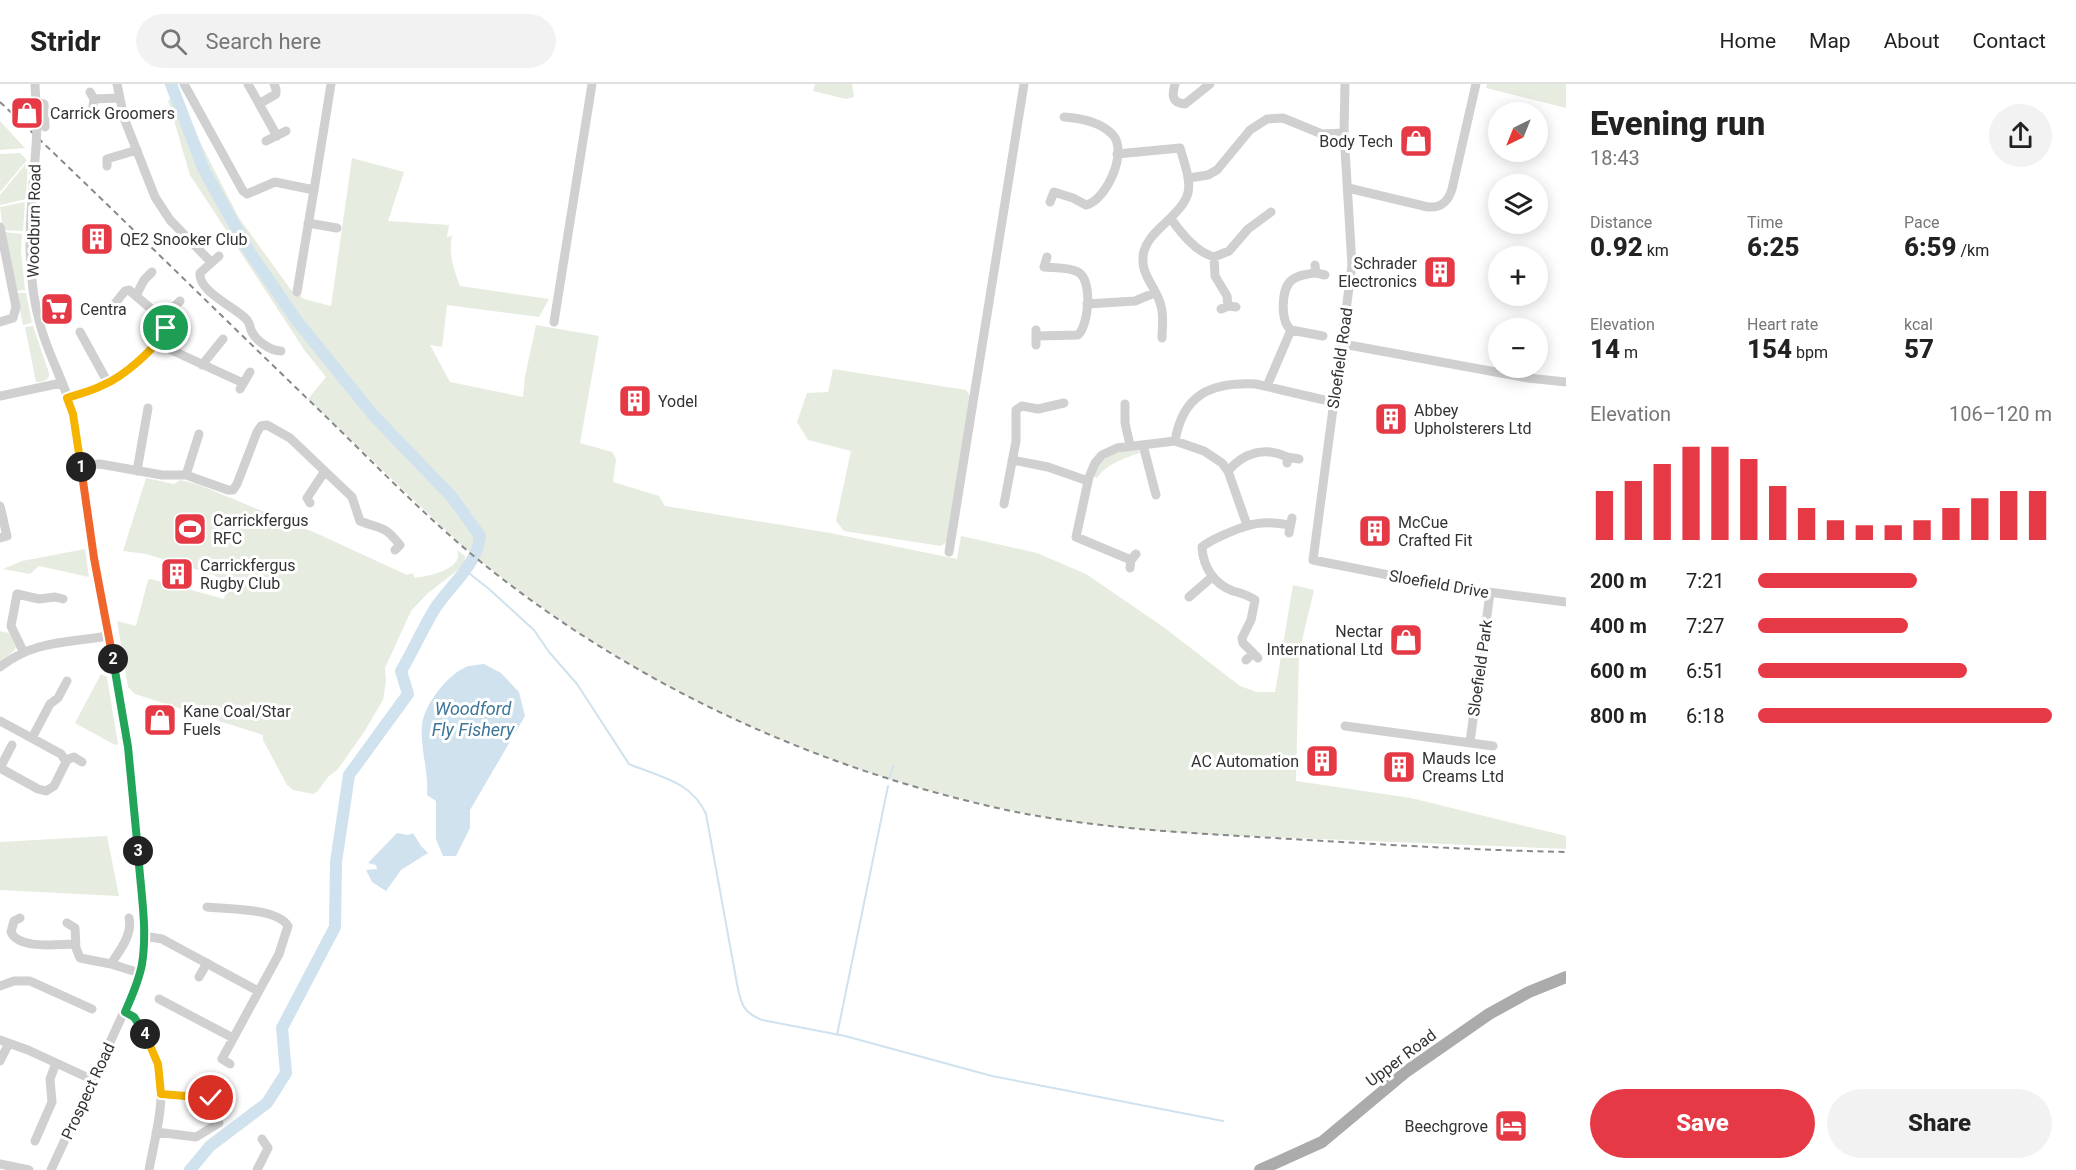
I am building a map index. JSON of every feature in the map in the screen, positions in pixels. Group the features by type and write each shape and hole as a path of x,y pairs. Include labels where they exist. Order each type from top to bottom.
{"main road":[{"name":"Upper Road","path":"1260,1170 1322,1142 1407,1071 1489,1014 1528,992 1566,977"}],"street":[{"name":"Woodburn Road","path":"35,84 41,126 36,148 30,233 32,283 43,335 73,414 94,558 128,747 136,824 144,936 140,973 125,1012"},
{"path":"117,84 124,118 155,197 163,210 215,259 200,273 201,280 215,296 254,322 252,332 264,344 273,350 280,351"},
{"path":"184,84 247,194 275,182 314,190"},
{"path":"248,84 277,136"},
{"path":"259,104 276,94 274,84"},
{"path":"297,292 331,84"},
{"path":"554,322 592,84"},
{"path":"949,552 1024,84"},
{"path":"1175,84 1172,95 1179,104 1185,104 1210,84"},
{"name":"Sloefield Road","path":"1313,560 1352,265 1344,133 1345,84"},
{"path":"1348,188 1428,207 1443,204 1452,189 1476,84"},
{"path":"92,99 119,98"},
{"path":"1050,202 1052,190 1086,205 1090,204 1105,191 1111,180 1117,154 1116,142 1112,133 1083,119 1063,117"},
{"path":"1189,178 1208,175 1216,170 1250,130 1267,119 1283,118 1322,134 1344,133"},
{"path":"266,141 286,131"},
{"path":"1163,340 1161,303 1154,294 1146,275 1143,253 1154,234 1184,203 1189,178 1177,137"},
{"path":"1117,154 1180,148"},
{"path":"105,159 137,150"},
{"path":"1171,219 1202,253 1214,257 1229,251 1248,229 1273,212"},
{"path":"308,223 337,228"},
{"name":"Woodburn Road","path":"0,227 16,307 15,323 0,322"},
{"path":"1036,337 1078,335 1085,324 1086,283 1080,273 1044,267 1047,257"},
{"path":"1214,257 1215,276 1227,296 1228,307"},
{"path":"288,271 300,273"},
{"path":"1318,271 1296,278 1287,286 1283,316 1286,326 1291,330 1325,336"},
{"path":"136,296 152,272"},
{"path":"67,398 108,383 121,375 156,343 166,325 157,314 129,290 126,290 108,312"},
{"path":"1087,304 1136,302 1154,294"},
{"path":"157,314 161,310 173,309 180,301"},
{"path":"115,303 124,310"},
{"path":"1267,386 1291,330"},
{"path":"80,332 108,383"},
{"path":"202,364 223,339"},
{"path":"156,343 242,386 250,372"},
{"path":"1343,345 1528,378 1566,382"},
{"path":"0,396 62,383"},
{"path":"1175,441 1182,414 1197,395 1207,390 1244,384 1267,386 1333,402"},
{"path":"1004,507 1016,441 1016,410 1023,406 1038,409 1064,403"},
{"path":"1125,404 1125,423 1130,445"},
{"path":"1052,406 1058,416"},
{"path":"137,471 148,408"},
{"path":"81,465 100,464 162,475 186,475 233,490 257,432 265,424 290,438 354,499 360,521 386,529 400,545"},
{"path":"186,475 199,434"},
{"path":"1132,561 1075,542 1088,481 1095,463 1102,455 1113,449 1175,441 1204,451 1222,463 1228,471 1247,525"},
{"path":"1143,445 1156,497"},
{"path":"1228,471 1240,459 1255,453 1268,452 1287,460 1299,459"},
{"path":"1012,460 1041,465 1088,481"},
{"path":"306,499 324,471"},
{"path":"0,506 6,536"},
{"path":"1265,600 1255,600 1225,587 1212,577 1202,547 1209,541 1247,525 1264,522 1291,525"},
{"name":"Sloefield Drive","path":"1313,560 1490,593 1566,602"},
{"path":"1189,600 1212,577"},
{"name":"Sloefield Park","path":"1470,742 1490,593"},
{"path":"23,651 11,626 17,594 39,599 54,597 63,599"},
{"path":"1252,657 1242,638 1251,620 1255,600"},
{"path":"0,667 23,651 52,644 108,636"},
{"path":"32,738 50,704 58,698 67,681"},
{"path":"0,721 61,754 66,760 66,765 54,785 46,792 39,790 0,768 12,746"},
{"path":"1345,726 1493,746"},
{"path":"66,760 74,757 82,762"},
{"path":"211,910 269,915 288,924 288,931 279,954 222,1059 230,1064"},
{"path":"20,918 14,921 7,934 17,940 25,943 75,944"},
{"path":"111,964 127,938 130,927 129,918"},
{"path":"67,923 75,928 75,944 80,958 140,973"},
{"path":"144,936 162,939 258,992"},
{"path":"200,977 207,963"},
{"path":"0,986 14,981 30,981 92,1009"},
{"path":"159,999 233,1038"},
{"path":"125,1012 136,1020 158,1064 161,1094 149,1170"},
{"name":"Prospect Road","path":"51,1170 125,1012"},
{"path":"0,1061 5,1041 93,1080"},
{"path":"35,1141 52,1102 50,1079 56,1063"},
{"path":"161,1094 211,1098 212,1092"},
{"path":"156,1132 196,1137 219,1123"},
{"path":"257,1170 268,1148 262,1139"},
{"path":"0,1164 29,1170"}],"shaded area":[{"path":"815,84 852,84 854,97 846,99 813,91"},
{"path":"1487,84 1566,84 1566,108 1548,102 1486,88"},
{"path":"180,97 239,218 291,290 304,299 331,306 352,158 404,172 388,221 449,225 447,237 452,236 451,256 460,286 549,299 539,317 447,305 442,347 430,345 450,382 523,397 536,325 599,336 580,443 612,452 616,459 613,482 659,496 665,506 830,533 957,559 961,536 1037,553 1086,574 1162,626 1240,686 1257,692 1275,692 1293,585 1314,590 1299,653 1296,781 1411,798 1566,836 1566,849 1199,834 1068,821 1024,813 947,795 871,773 796,746 724,714 654,678 586,637 521,592 459,543 308,399 326,377 305,351 190,175 168,100"},
{"path":"0,121 25,148 0,150"},
{"path":"20,153 27,160 0,192 0,154"},
{"path":"28,161 26,199 0,205 0,195"},
{"path":"25,202 23,231 3,230 0,207"},
{"path":"4,232 22,234 21,251 25,290 16,291"},
{"path":"16,293 26,293 32,323 23,325"},
{"path":"33,326 49,373 47,379 41,382 36,382 25,327"},
{"path":"833,369 966,390 970,396 948,541 941,546 844,531 836,521 851,451 808,440 797,422 807,393 828,392"},
{"path":"1137,450 1142,452 1111,465 1097,478 1093,476 1101,463 1110,456"},
{"path":"146,478 174,484 180,480 197,484 318,534 407,575 412,573 415,578 451,567 458,557 457,550 465,556 464,565 427,594 411,611 385,668 386,681 383,700 338,769 313,794 293,790 287,785 263,740 263,735 135,694 128,687 117,621 136,626 148,580 224,599 226,592 216,586 214,575 146,554 123,551"},
{"path":"85,549 89,577 39,566 30,574 3,569 22,561"},
{"path":"0,631 9,633 16,647 0,661"},
{"path":"101,674 107,677 118,744 115,745 75,723"},
{"path":"107,836 119,896 0,890 0,842"}],"water":[{"name":"Woodford Fly Fishery","path":"484,664 501,673 519,692 525,716 470,810 470,828 456,856 443,856 436,839 436,801 427,795 422,725 432,700 451,677 466,667"},
{"path":"397,833 408,835 413,833 428,853 401,870 386,891 372,882 366,870 377,869 376,865 368,863"}],"waterway":[{"path":"171,84 204,170 249,251 297,321 374,416 452,497 480,536 474,557 434,610 401,671 408,694 349,775 336,862 335,927 282,1028 286,1073 267,1103 210,1146 190,1170"},
{"path":"465,570 534,630 549,652 577,684 629,764 673,781 692,794 700,803 706,814 740,997 750,1014 762,1020 845,1036 992,1076 1223,1121"},
{"path":"889,779 893,766"},
{"path":"837,1035 888,786"}],"railway":[{"path":"0,102 396,485 481,562 541,607 604,649 736,720 876,775 948,796 1021,813 1148,830 1493,850 1566,852"}],"place":[{"name":"Carrick Groomers","path":"27,113"},
{"name":"Body Tech","path":"1416,141"},
{"name":"QE2 Snooker Club","path":"97,239"},
{"name":"Schrader Electronics","path":"1440,272"},
{"name":"Centra","path":"57,309"},
{"name":"Yodel","path":"635,401"},
{"name":"Abbey Upholsterers Ltd","path":"1391,419"},
{"name":"Carrickfergus RFC","path":"190,529"},
{"name":"McCue Crafted Fit","path":"1375,531"},
{"name":"Carrickfergus Rugby Club","path":"177,574"},
{"name":"Nectar International Ltd","path":"1406,640"},
{"name":"Kane Coal/Star Fuels","path":"160,720"},
{"name":"AC Automation","path":"1322,761"},
{"name":"Mauds Ice Creams Ltd","path":"1399,767"},
{"name":"Beechgrove","path":"1511,1126"}],"route":[{"path":"166,328 156,343 121,375 102,386 67,398 74,420 94,558 124,721 136,824 144,936 143,960 125,1012 136,1020 151,1048 158,1064 161,1094 211,1098"}]}
